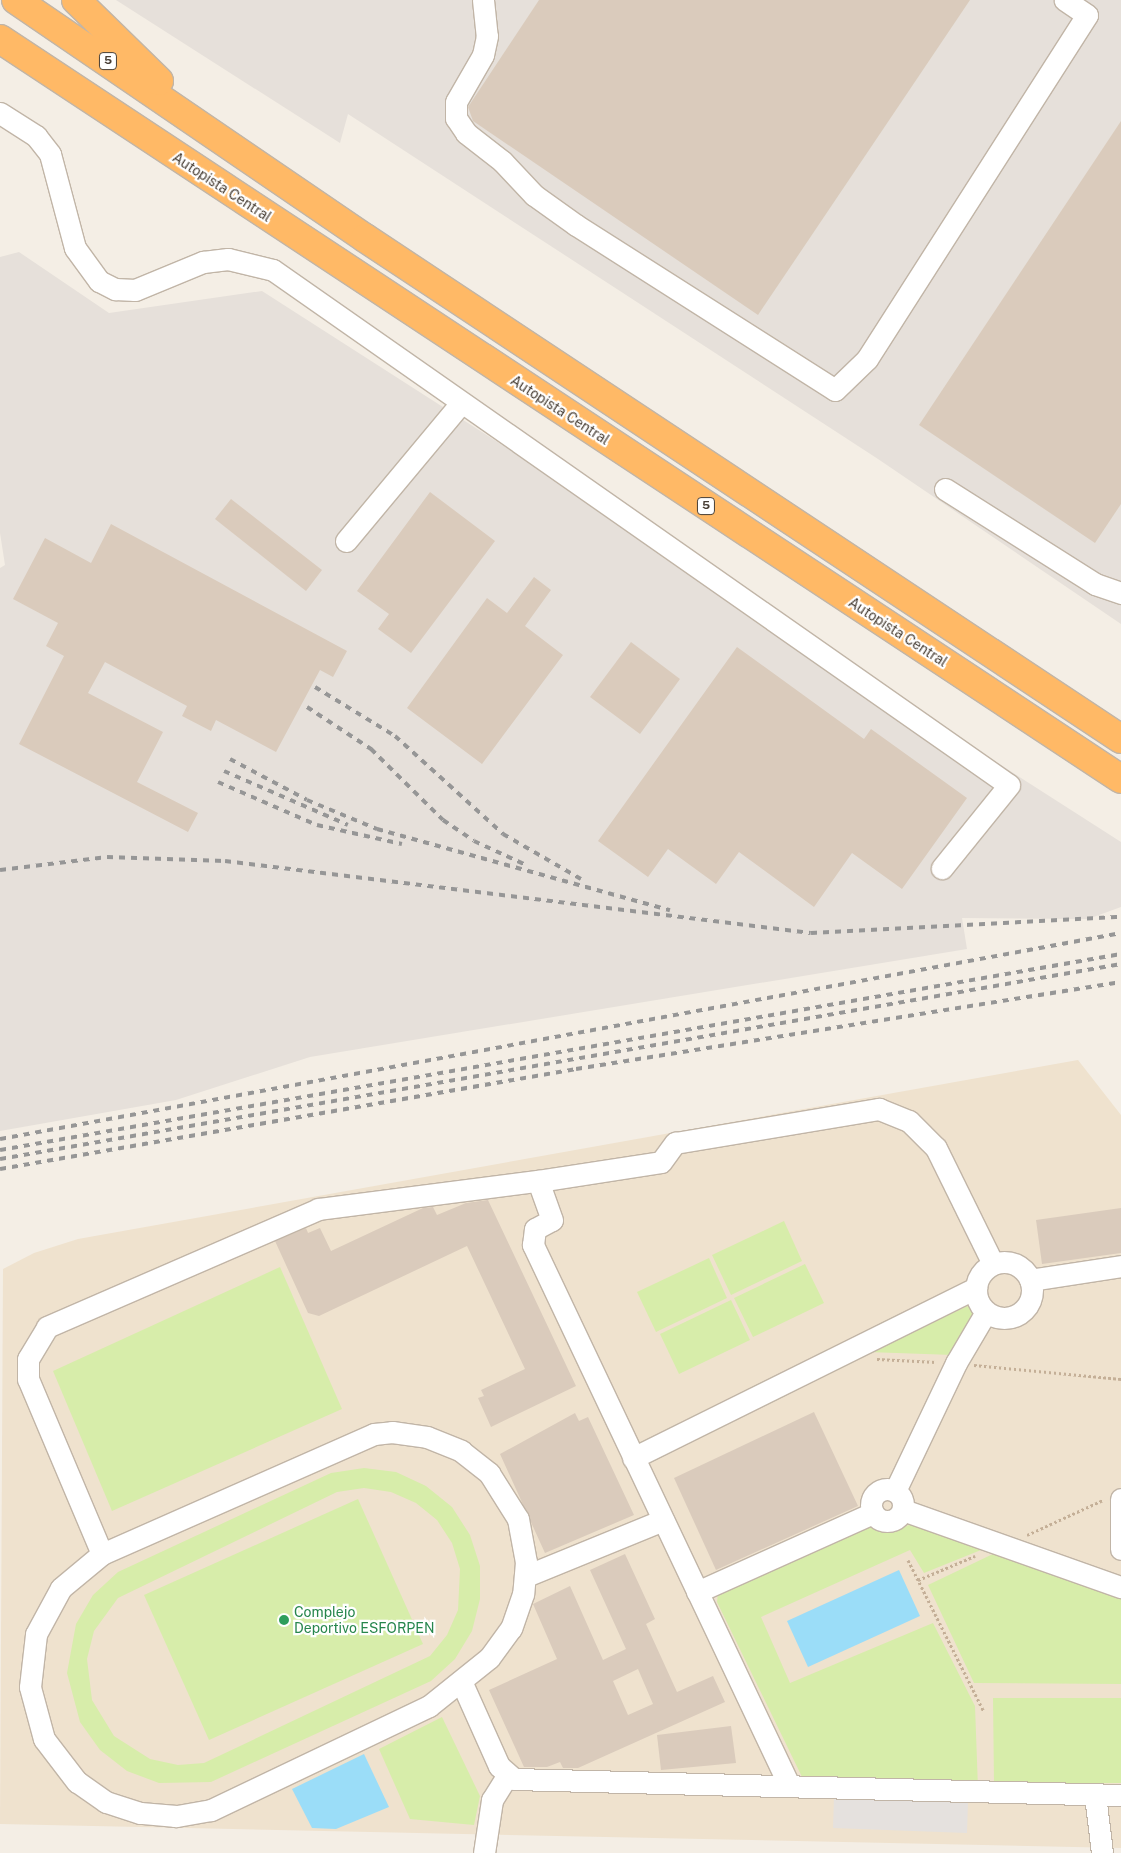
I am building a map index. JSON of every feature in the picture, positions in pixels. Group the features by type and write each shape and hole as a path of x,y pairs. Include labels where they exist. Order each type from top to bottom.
{"highway":[{"name":"5","path":"16,0 200,123 365,238 1121,738"},
{"path":"76,0 200,123"},
{"name":"Autopista Central","path":"0,39 1121,779"}],"street":[{"path":"483,0 487,36 483,55 456,102 456,118 466,134 502,161 534,195 576,225 835,390 866,359 1087,15 1065,0"},
{"path":"0,112 36,136 50,154 75,248 99,280 115,289 135,290 203,262 228,259 254,263 289,280 461,403 1009,785 942,868"},
{"path":"346,541 461,403"},
{"path":"945,489 1095,584 1121,593"},
{"path":"102,1554 28,1379 28,1359 47,1327 318,1209 538,1181 660,1162 675,1143 879,1109 910,1121 936,1148 993,1264"},
{"path":"538,1181 552,1220 535,1229 533,1245 789,1785"},
{"path":"1011,1263 1030,1280 1031,1291 1023,1310 1003,1318 986,1312 976,1288 978,1279 993,1264 1011,1263"},
{"path":"1030,1280 1121,1266"},
{"path":"633,1458 842,1357 976,1288"},
{"path":"899,1500 956,1363 986,1312"},
{"path":"392,1432 444,1443 489,1473 518,1518 526,1576 511,1628 490,1658 429,1706 211,1810 158,1816 123,1808 91,1792 53,1754 37,1722 30,1687 34,1643 51,1602 73,1575 102,1554 374,1434 392,1432"},
{"path":"697,1592 873,1513 876,1493 899,1500 1121,1587"},
{"path":"1121,1499 1121,1549"},
{"path":"526,1576 663,1520"},
{"path":"461,1680 507,1776"},
{"path":"507,1776 1121,1795"},
{"path":"484,1853 492,1800 507,1776"},
{"path":"1095,1795 1102,1853"}],"path":[{"path":"842,1357 956,1363 1121,1379"},
{"path":"908,1560 983,1710"}],"shaded area":[{"path":"116,0 1121,0 1121,624 878,459 348,114 340,143"},
{"path":"19,252 109,313 262,291 1121,842 1121,907 1088,919 962,918 967,949 310,1057 176,1100 0,1131 0,568 5,565 0,533 0,257"},
{"path":"1078,1060 1121,1115 1121,1848 0,1824 3,1269 34,1253 78,1239"},
{"path":"834,1796 968,1801 967,1833 833,1828"}],"green space":[{"path":"784,1221 802,1261 731,1295 712,1255"},
{"path":"709,1258 727,1298 656,1332 637,1292"},
{"path":"805,1264 824,1303 753,1337 734,1298"},
{"path":"280,1267 342,1409 112,1511 53,1371"},
{"path":"731,1300 750,1340 679,1374 660,1334"},
{"path":"970,1305 975,1311 953,1355 868,1352"},
{"path":"364,1468 396,1472 426,1486 452,1507 470,1535 480,1566 480,1599 472,1631 455,1659 431,1681 211,1782 159,1783 127,1771 100,1750 80,1722 67,1673 76,1624 93,1595 118,1572 331,1473","holes":["364,1488 391,1492 416,1503 437,1520 452,1543 460,1569 458,1610 447,1635 430,1656 204,1763 178,1765 150,1759 114,1736 92,1700 87,1659 94,1631 118,1598 337,1492"]},
{"name":"Complejo Deportivo ESFORPEN","path":"358,1499 423,1644 209,1740 144,1595"},
{"path":"870,1522 892,1533 913,1523 980,1545 981,1550 924,1573 910,1550 761,1617 790,1683 933,1623 975,1706 978,1788 803,1779 717,1602 718,1593"},
{"path":"995,1553 1121,1594 1121,1684 974,1683 928,1585"},
{"path":"993,1698 1121,1698 1121,1783 994,1784"},
{"path":"442,1717 480,1796 474,1825 410,1819 379,1749"}],"water":[{"path":"899,1570 920,1616 808,1667 787,1621"},
{"path":"364,1754 389,1807 336,1829 312,1828 292,1789"}],"building":[{"path":"539,0 970,0 758,315 473,121 468,107"},
{"path":"1121,121 1121,504 1095,543 919,425"},
{"path":"430,492 495,541 411,653 378,629 389,614 357,591"},
{"path":"231,499 322,570 306,591 215,519"},
{"path":"111,524 347,651 333,677 320,670 276,752 216,720 211,731 182,716 187,706 105,662 88,693 163,732 137,782 198,813 188,832 19,744 64,656 46,646 58,623 13,599 45,538 91,563"},
{"path":"534,577 551,590 525,626 563,655 482,764 407,708 487,598 507,613"},
{"path":"631,642 680,679 640,734 590,697"},
{"path":"737,647 864,739 871,729 967,798 902,889 852,853 814,907 739,852 716,884 668,849 648,877 598,841"},
{"path":"488,1200 576,1386 491,1427 478,1398 484,1396 481,1390 525,1369 467,1246 319,1316 308,1313 275,1241 306,1228 308,1233 320,1228 331,1251 423,1208 433,1207 437,1215 466,1203"},
{"path":"1121,1208 1121,1253 1042,1264 1036,1220"},
{"path":"814,1412 858,1506 716,1570 674,1478"},
{"path":"575,1413 579,1421 588,1417 634,1515 545,1553 500,1454"},
{"path":"625,1554 655,1619 646,1624 677,1692 713,1676 725,1702 578,1768 563,1768 560,1762 547,1767 524,1767 489,1690 557,1659 533,1604 570,1586 603,1660 626,1649 590,1570","holes":["638,1669 653,1704 628,1715 613,1681"]},
{"path":"731,1726 736,1763 661,1770 657,1735"}],"railway":[{"path":"315,687 395,736 503,834 581,879"},
{"path":"307,707 371,749 443,820 474,841 526,865"},
{"path":"230,759 307,800 377,829 670,910"},
{"path":"224,771 348,825"},
{"path":"218,782 317,825 402,844"},
{"path":"0,870 107,857 225,861 811,933 1121,917"},
{"path":"0,1139 1121,933"},
{"path":"0,1150 1121,954"},
{"path":"0,1159 1121,964"},
{"path":"0,1169 576,1069 1121,982"}],"place":[{"name":"Complejo Deportivo ESFORPEN","path":"284,1620"}]}
